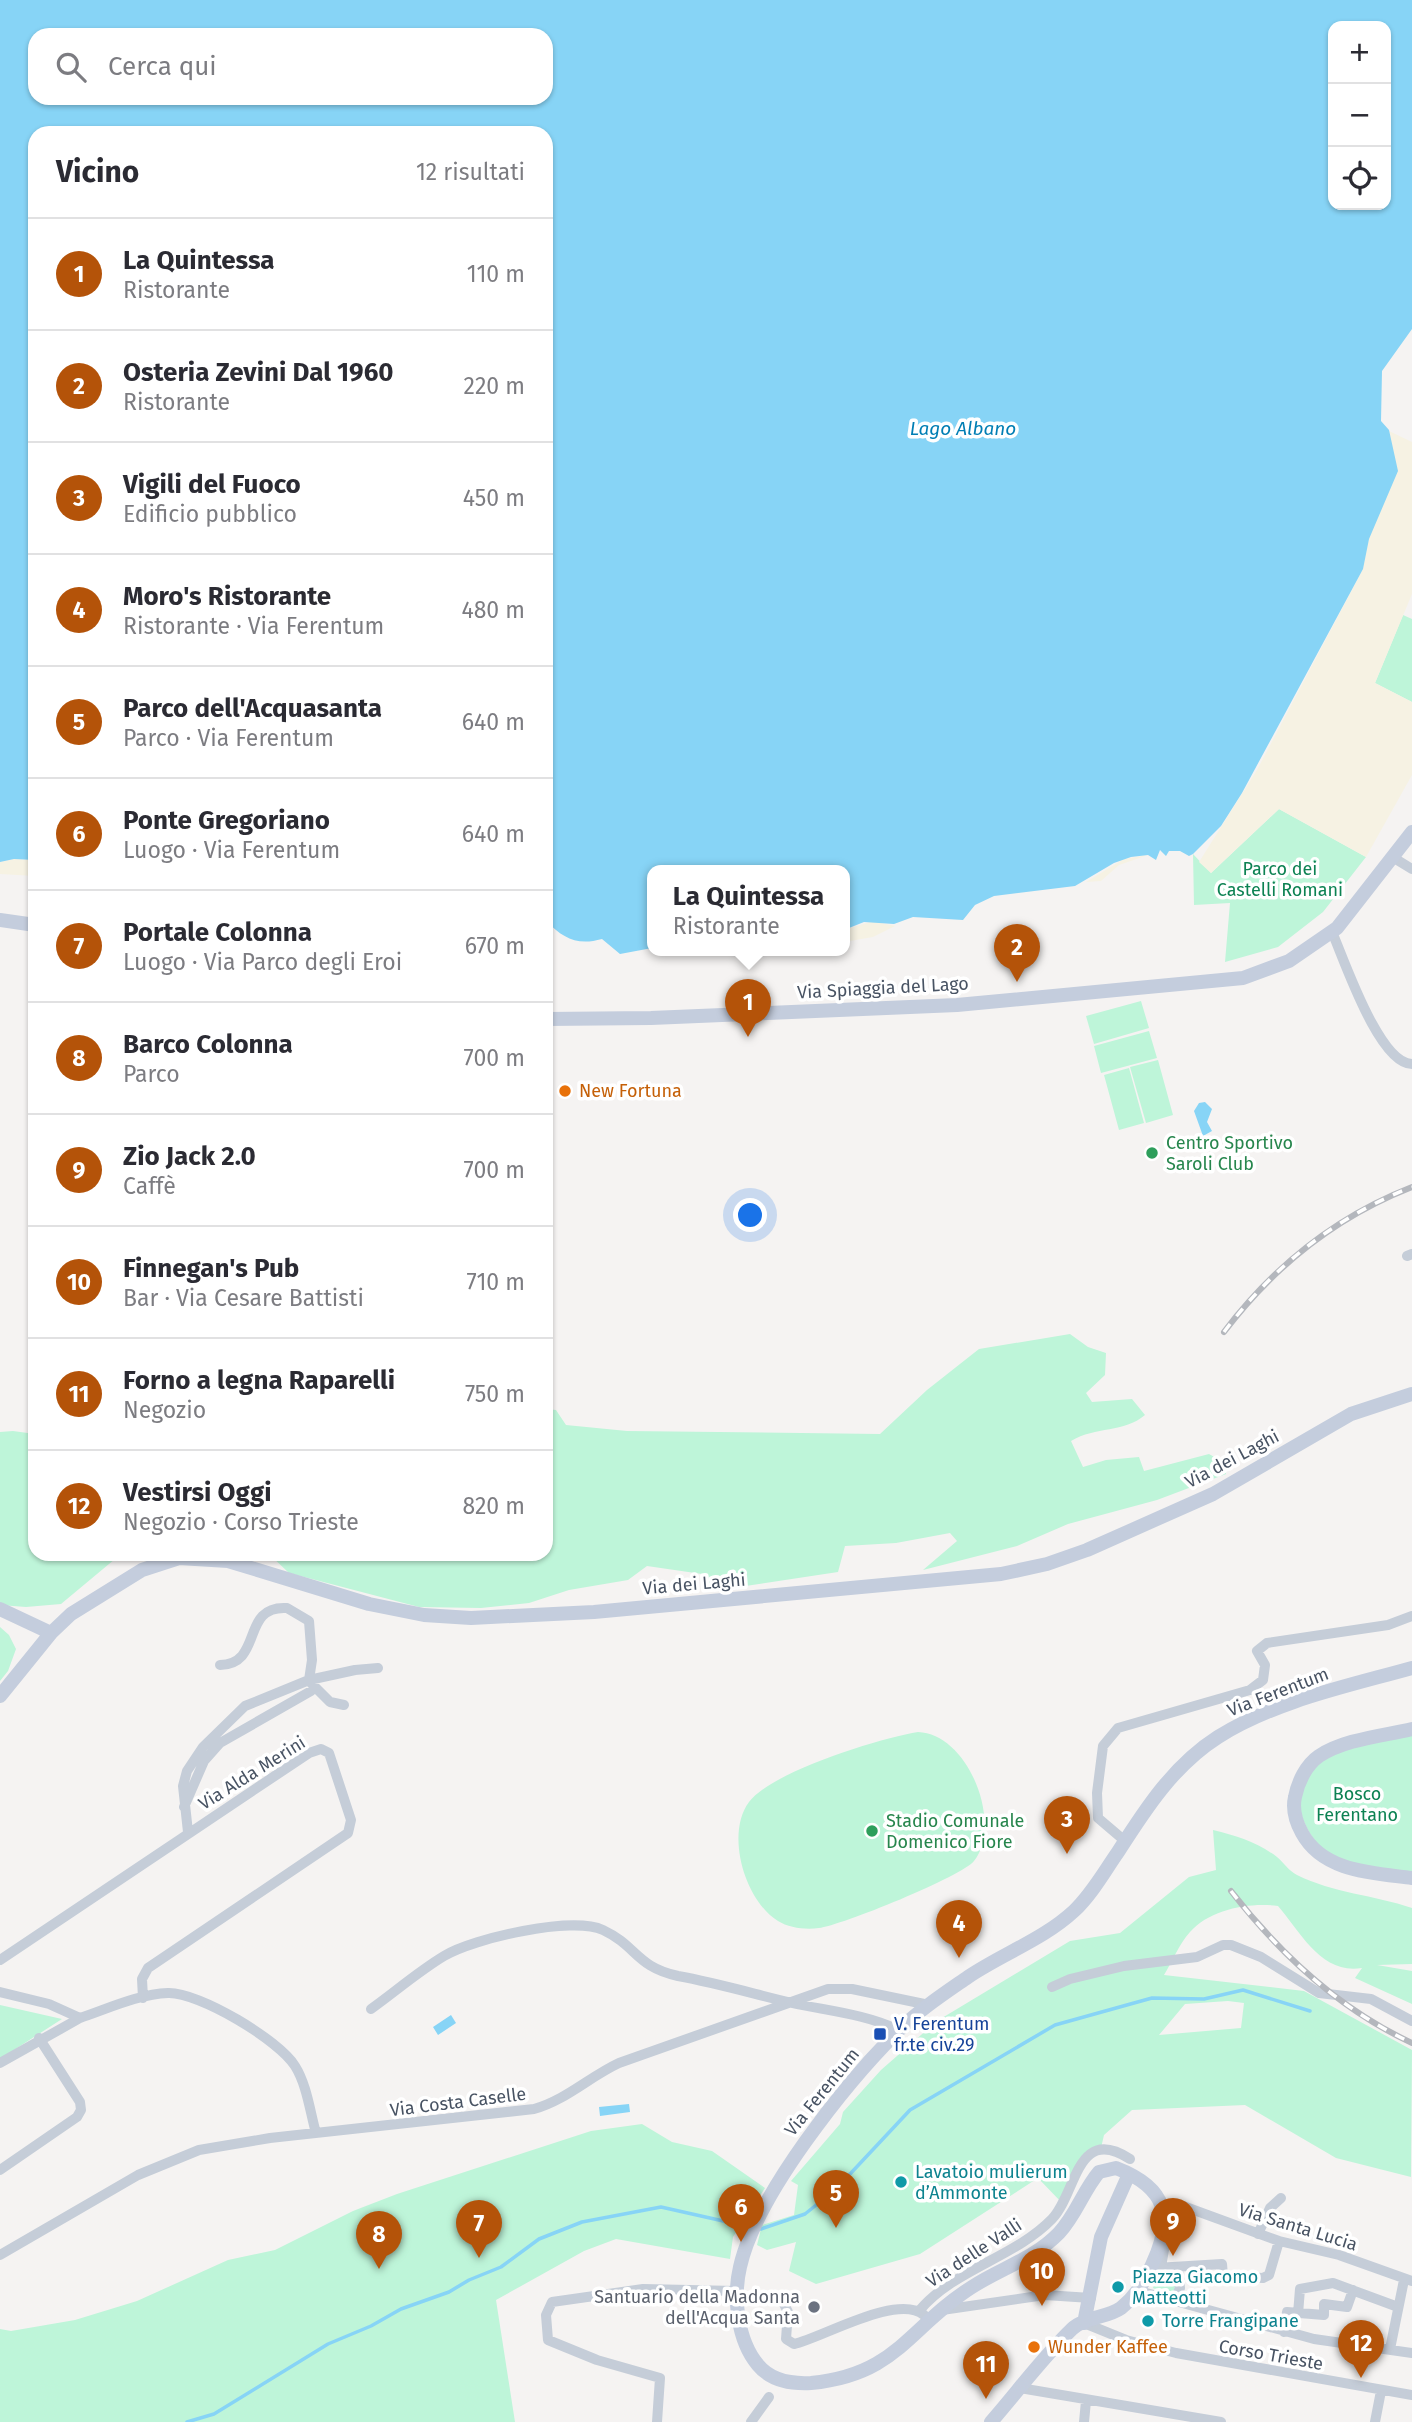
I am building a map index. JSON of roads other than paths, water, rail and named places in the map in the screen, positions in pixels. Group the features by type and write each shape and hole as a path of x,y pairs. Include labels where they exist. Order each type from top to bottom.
{"main road":[{"name":"Via Spiaggia del Lago","path":"553,1018 651,1018 957,1004 1214,982 1252,975 1278,967 1332,932 1356,907 1412,832"},
{"path":"0,920 28,924"},
{"name":"Via dei Laghi","path":"227,1561 380,1607 456,1618 594,1612 1014,1572 1072,1556 1189,1505 1259,1469 1351,1414 1412,1394"},
{"name":"Via dei Laghi","path":"0,1696 51,1633 82,1606 116,1584 169,1561"},
{"path":"0,1609 51,1633"},
{"name":"Via Ferentum","path":"1129,2174 1113,2168 1099,2172 1075,2213 1057,2235 1024,2260 972,2287 930,2314 900,2350 862,2371 830,2380 791,2382 766,2373 752,2357 742,2330 736,2291 746,2244 766,2206 816,2128 899,2029 966,1978 1072,1913 1095,1887 1168,1780 1222,1734 1303,1701 1412,1668"},
{"path":"1412,1728 1343,1745 1319,1757 1304,1774 1294,1807 1297,1823 1306,1839 1329,1860 1359,1870 1412,1878"},
{"path":"991,2422 1075,2326 1112,2314 1139,2291 1155,2269 1164,2236 1164,2211 1154,2191 1129,2174 1101,2237 1084,2323"}],"street":[{"path":"1394,858 1412,869"},
{"path":"1332,932 1375,1029 1399,1058 1412,1064"},
{"path":"220,1665 240,1661 262,1617 274,1610 287,1608 305,1617 310,1625 310,1686"},
{"path":"1125,1840 1098,1818 1097,1793 1103,1746 1118,1728 1250,1689 1263,1681 1265,1665 1257,1651 1267,1643 1388,1625 1412,1616"},
{"path":"188,1832 183,1786 187,1771 225,1722 250,1703 355,1670 378,1668"},
{"path":"310,1686 330,1702 344,1706"},
{"path":"184,1807 204,1761 220,1743 310,1686"},
{"name":"Via Alda Merini","path":"0,1960 309,1753 321,1749 329,1753 335,1763 352,1824 348,1833 338,1843 147,1970 142,1981 143,1998"},
{"path":"372,2009 445,1955 464,1946 558,1924 581,1924 602,1929 621,1941 641,1961 658,1971 754,1991 790,2003 874,2018 899,2029"},
{"path":"1052,1987 1070,1979 1124,1966 1197,1957 1223,1945 1231,1945 1261,1957 1319,1993 1371,1998 1412,2021"},
{"name":"Via Costa Caselle","path":"0,2255 83,2204 174,2158 225,2144 534,2109 561,2099 596,2074 619,2063 821,1990 837,1988 929,2005"},
{"path":"0,1992 55,2006 80,2018"},
{"path":"0,2063 39,2038 80,2018 143,1998 172,1993 196,1997 223,2010 285,2055 299,2072 316,2133"},
{"path":"0,2170 77,2116 81,2110 81,2104 39,2038"},
{"name":"Via delle Valli","path":"930,2314 945,2287 1027,2239 1053,2218 1066,2199 1079,2163 1089,2154 1108,2150 1130,2159"},
{"path":"1258,2234 1270,2208 1282,2198"},
{"path":"750,2215 757,2205 766,2206"},
{"name":"Via Santa Lucia","path":"1155,2269 1170,2211 1175,2206 1194,2209 1279,2241 1339,2255 1408,2281"},
{"path":"1155,2269 1222,2264 1223,2276 1266,2277 1279,2241"},
{"path":"1175,2300 1180,2288 1178,2266"},
{"path":"1390,2349 1398,2307 1408,2281"},
{"path":"1298,2314 1300,2288 1333,2283 1398,2307"},
{"path":"657,2422 660,2378 597,2360 548,2340 545,2315 552,2302 643,2289 736,2291"},
{"path":"1284,2332 1287,2312 1324,2315 1324,2304 1347,2307 1353,2290"},
{"path":"1139,2291 1284,2332 1412,2353"},
{"path":"783,2302 788,2312 786,2339 794,2344 872,2315 930,2314 1045,2295 1091,2298"},
{"name":"Corso Trieste","path":"1084,2323 1126,2340 1176,2353 1412,2395"},
{"path":"1020,2388 1086,2404 1221,2422"},
{"path":"1376,2422 1381,2391"},
{"path":"751,2422 769,2397"},
{"path":"1084,2422 1086,2404"}],"water":[{"name":"Lago Albano","path":"0,0 1412,0 1412,329 1382,371 1381,421 1389,430 1398,471 1369,539 1363,569 1242,793 1221,826 1189,856 1180,851 1169,851 1166,856 1160,850 1156,860 1148,855 1131,857 1114,863 1075,886 994,896 975,905 963,920 913,917 894,924 864,922 850,928 850,865 647,865 647,949 620,954 602,939 578,941 553,927 553,126 28,126 28,860 0,862"},
{"path":"1205,1102 1212,1109 1207,1122 1212,1131 1203,1136 1194,1111 1199,1103"},
{"path":"451,2015 456,2023 438,2035 433,2027"},
{"path":"629,2104 630,2112 600,2116 599,2107"}],"waterway":[{"path":"761,2229 805,2214 836,2189 910,2110 1055,2025 1152,1998 1204,1999 1243,1990 1310,2011"},
{"path":"187,2422 214,2414 328,2344 371,2326 401,2309 449,2292 469,2280 501,2267 539,2239 582,2222 661,2207 741,2225"}],"railway":[{"path":"1224,1332 1264,1286 1308,1246 1357,1213 1412,1187"},
{"path":"1231,1891 1270,1937 1312,1978 1360,2014 1412,2043"}],"place":[{"name":"Osteria Zevini Dal 1960","path":"1017,982"},
{"name":"La Quintessa","path":"748,1037"},
{"name":"New Fortuna","path":"565,1091"},
{"name":"Centro Sportivo Saroli Club","path":"1152,1153"},
{"name":"Stadio Comunale Domenico Fiore","path":"872,1831"},
{"name":"Vigili del Fuoco","path":"1067,1854"},
{"name":"Moro's Ristorante","path":"959,1958"},
{"name":"V. Ferentum fr.te civ.29","path":"880,2034"},
{"name":"Lavatoio mulierum d’Ammonte","path":"901,2182"},
{"name":"Parco dell'Acquasanta","path":"836,2228"},
{"name":"Ponte Gregoriano","path":"741,2242"},
{"name":"Zio Jack 2.0","path":"1173,2256"},
{"name":"Portale Colonna","path":"479,2258"},
{"name":"Barco Colonna","path":"379,2269"},
{"name":"Piazza Giacomo Matteotti","path":"1118,2287"},
{"name":"Finnegan's Pub","path":"1042,2306"},
{"name":"Santuario della Madonna dell'Acqua Santa","path":"814,2307"},
{"name":"Torre Frangipane","path":"1148,2321"},
{"name":"Wunder Kaffee","path":"1034,2347"},
{"name":"Vestirsi Oggi","path":"1361,2378"},
{"name":"Forno a legna Raparelli","path":"986,2399"}],"park label":[{"name":"Parco dei Castelli Romani","path":"1280,879"},
{"name":"Bosco Ferentano","path":"1357,1804"}]}
